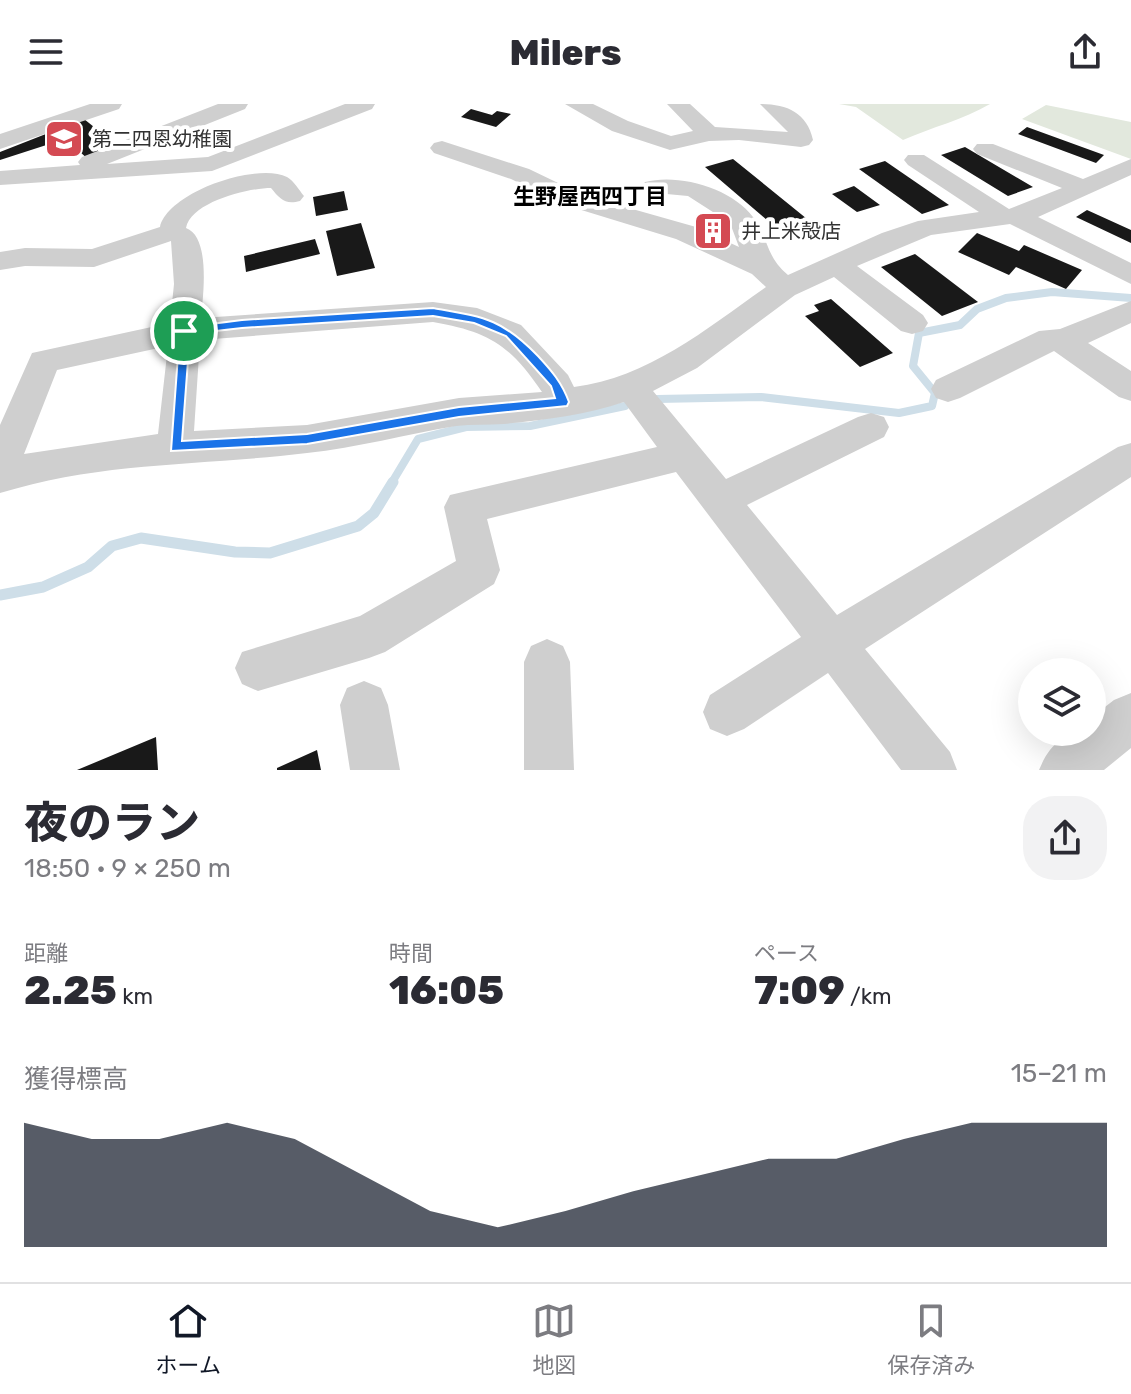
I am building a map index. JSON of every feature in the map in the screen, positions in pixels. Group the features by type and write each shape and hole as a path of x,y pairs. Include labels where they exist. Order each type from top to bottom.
{"street":[{"path":"67,173 237,104"},
{"path":"0,178 212,164 364,104"},
{"path":"576,104 620,126 670,143 709,134 739,133 801,140 799,128 771,104"},
{"path":"678,104 709,134"},
{"path":"0,142 103,105"},
{"path":"442,148 520,174 574,200 686,233 762,268 785,288"},
{"path":"985,149 1083,188"},
{"path":"916,160 1131,275"},
{"path":"0,477 47,464 175,447 307,439 459,412 603,396 631,387 685,360 785,288 892,239 927,227 1018,214 1131,166"},
{"path":"172,232 171,220 193,201 270,180 280,183 291,196"},
{"path":"654,187 694,189 730,210 742,220 762,268"},
{"path":"1018,214 1131,254"},
{"path":"0,261 25,257 94,258 172,232 183,236 188,251 175,447"},
{"path":"838,265 912,323"},
{"path":"1063,341 1131,311"},
{"path":"0,469 44,361 184,331 242,324 433,312 477,319 510,333 556,384 563,402"},
{"path":"948,389 1050,339 1063,341 1131,388"},
{"path":"631,387 932,770"},
{"path":"719,501 871,427"},
{"path":"258,668 369,636 479,570 464,507 663,461 682,453"},
{"path":"727,712 1131,458"},
{"path":"547,662 549,770"},
{"path":"364,705 375,770"},
{"path":"1064,770 1131,717"}],"shaded area":[{"path":"839,104 990,104 903,140 856,107"},
{"path":"1046,105 1131,122 1131,159 1022,119"}],"building":[{"path":"471,109 492,115 497,111 511,114 496,127 461,117"},
{"path":"84,119 119,147 88,159 65,139 0,160 0,152"},
{"path":"1027,127 1104,155 1096,163 1018,134"},
{"path":"965,147 1033,187 1008,196 941,155"},
{"path":"733,159 812,223 782,233 705,167"},
{"path":"885,161 949,205 922,214 859,169"},
{"path":"854,186 880,205 857,212 832,194"},
{"path":"344,191 348,210 316,216 313,197"},
{"path":"1087,210 1131,230 1131,243 1076,217"},
{"name":"井上米殻店","path":"706,220 731,233 720,242 695,228"},
{"path":"361,223 375,268 337,276 326,231"},
{"path":"977,233 1019,251 1024,245 1082,270 1066,289 1016,267 1009,275 958,252"},
{"path":"315,239 320,254 246,272 244,256"},
{"path":"915,254 978,302 942,316 881,267"},
{"path":"831,299 893,353 860,367 805,316 819,311 814,305"},
{"path":"156,737 158,770 77,770"},
{"path":"317,750 321,770 277,770 277,768"}],"waterway":[{"path":"657,399 761,397 899,413 932,406 935,393 913,366 919,333 960,325 977,309 1006,298 1052,292 1131,298"},
{"path":"391,484 418,439 466,427 530,426 625,406"},
{"path":"0,595 43,587 88,567 112,546 141,538 235,552 270,553 358,526 374,513 393,482"}],"place":[{"name":"第二四恩幼稚園","path":"64,139"},
{"name":"井上米殻店","path":"713,231"}],"district":[{"name":"生野屋西四丁目","path":"590,196"}],"route":[{"path":"433,312 477,319 510,333 556,384 563,402 506,410 459,412 307,439 175,447 184,331 242,324 433,312"}]}
